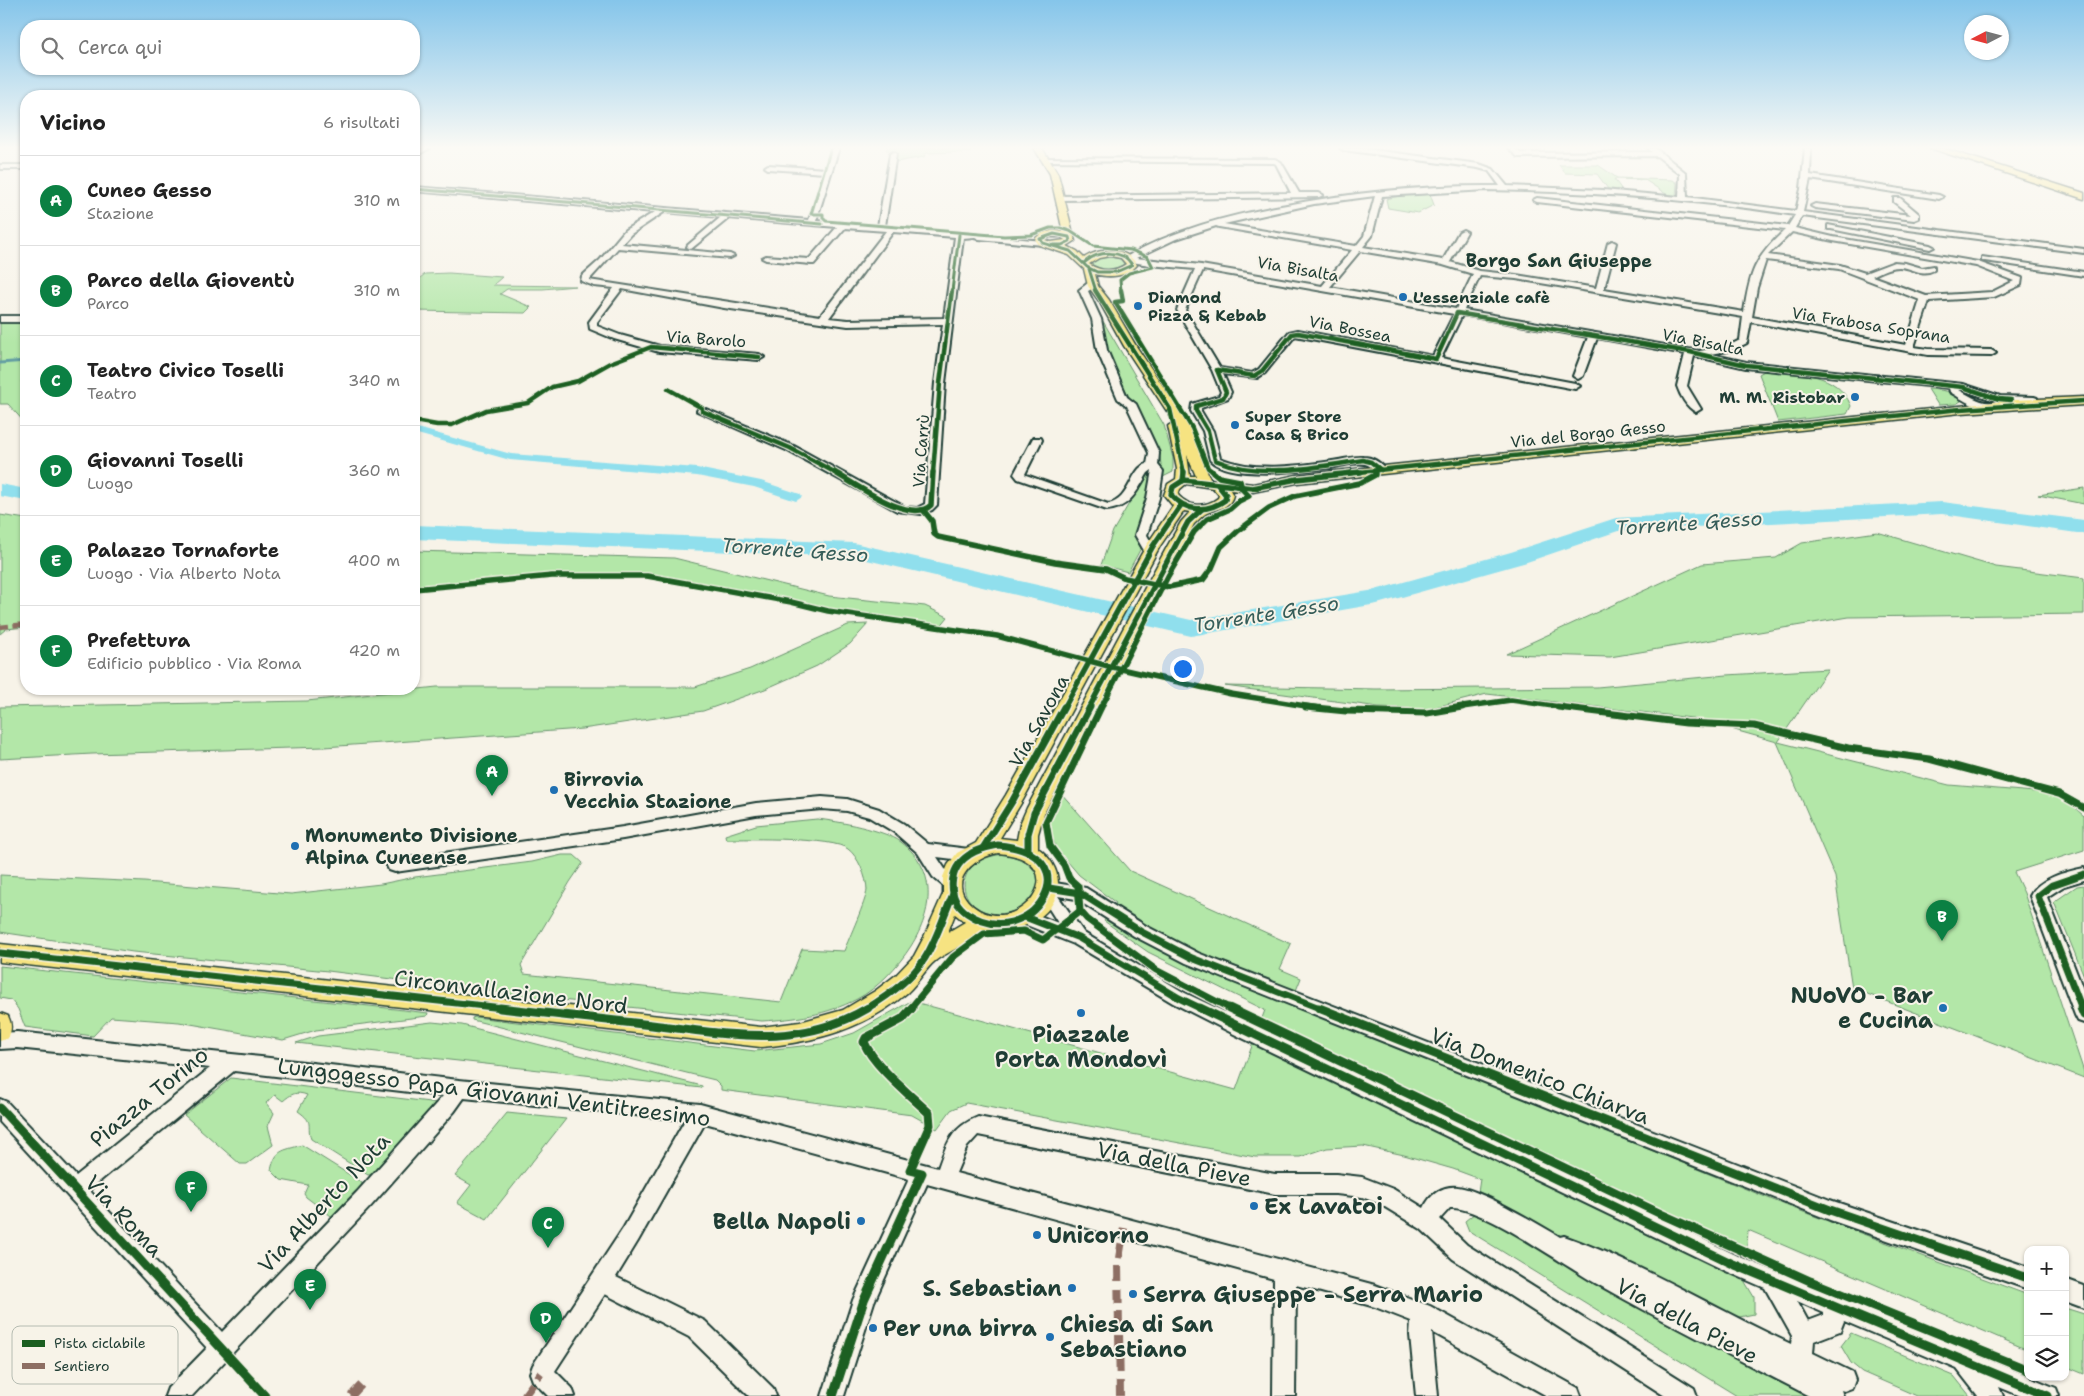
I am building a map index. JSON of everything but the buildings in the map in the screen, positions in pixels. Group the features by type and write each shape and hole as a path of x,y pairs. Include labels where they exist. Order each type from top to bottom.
{"main road":[{"path":"1063,215 1066,220 1069,239"},
{"path":"1047,240 1063,215"},
{"path":"1047,240 1062,235 1081,247 1108,254 1128,264"},
{"path":"1047,240 1073,253 1087,266 1101,272 1128,264"},
{"path":"1108,254 1089,258 1088,273 1093,286 1104,300 1130,346 1186,432 1204,480 1184,481 1172,489 1171,495 1181,505 1202,509"},
{"path":"1104,300 1107,280 1128,264"},
{"name":"Via del Borgo Gesso","path":"1204,480 1218,485 1248,488 1297,479 1993,401 2084,401"},
{"path":"1170,408 1184,468 1184,481"},
{"path":"1218,485 1226,495 1225,500"},
{"name":"Via del Borgo Gesso","path":"1202,509 1220,505 1225,500 1248,488"},
{"name":"Via Savona","path":"976,852 1013,800 1150,551 1181,505"},
{"name":"Via Savona","path":"1028,852 1026,840 1029,825 1037,808 1188,522 1202,509"},
{"path":"998,845 1014,846 1028,852 1038,858 1045,867 1049,877 1048,891 1043,902 1025,917 1003,922 991,922 978,919 958,904 952,889 954,873 976,852 998,845"},
{"name":"Circonvallazione Nord","path":"927,955 952,889"},
{"name":"Circonvallazione Nord","path":"0,953 760,1037 814,1030 844,1022 880,1003 908,977 927,955 969,930 991,922"},
{"path":"0,1023 0,1031"}],"street":[{"name":"Via Barolo","path":"658,213 628,232 603,262 585,278 588,282 848,323 949,321"},
{"path":"697,213 975,237 1047,240"},
{"path":"811,223 816,213"},
{"path":"881,228 883,213"},
{"path":"1108,254 1140,252 1215,224 1261,213"},
{"path":"1324,289 1368,236 1373,213"},
{"path":"1656,213 1772,226 1833,239 1978,264 2018,280 2018,283 1994,294 1925,299 1840,267 1763,257"},
{"path":"1787,213 1985,259 2084,274"},
{"path":"1875,213 1914,218 1916,216 1913,213"},
{"path":"1696,409 1682,392 1681,382 1686,373 1690,352 1714,352 1730,348 1744,341 1752,293 1763,257 1768,249 1789,230 1797,215"},
{"path":"1797,215 2084,252"},
{"path":"691,247 727,216"},
{"name":"Via Frabosa Soprana","path":"1215,224 1445,263 1477,274 1516,277 1600,290 1909,349 1945,353 1991,353"},
{"path":"766,258 811,262 843,226"},
{"path":"822,319 890,229"},
{"path":"1445,263 1463,232"},
{"name":"Via Carrù","path":"702,411 790,448 901,509 924,511 931,505 940,383 959,235"},
{"path":"1600,290 1612,243"},
{"path":"617,246 730,256"},
{"path":"1128,264 1140,252"},
{"name":"Via Bisalta","path":"1128,264 1149,263 1201,267 1690,352 1746,365 1972,389 1993,401"},
{"path":"1864,277 1888,266 1904,265 1922,271 1931,268"},
{"path":"1201,267 1196,273 1181,310 1217,370 1226,392 1223,398 1196,406 1196,411 1208,431 1216,460 1224,465 1236,468 1282,468 1363,460 1371,462 1381,470"},
{"path":"1436,359 1477,274"},
{"name":"Via Barolo","path":"620,286 593,322 593,327 618,338 659,349 759,357"},
{"path":"1093,286 1088,286 1083,290 1091,305 1102,342 1102,350 1123,399 1131,404 1150,443 1154,454 1152,467"},
{"path":"1909,349 1925,299"},
{"path":"0,319 20,319"},
{"name":"Via Bossea","path":"1217,370 1254,376 1262,371 1292,334 1298,333 1436,359 1577,381 1593,336"},
{"name":"Via Bisalta","path":"1945,386 1966,405"},
{"path":"1036,440 1019,474 1022,478 1107,507 1115,508 1122,505 1147,467 1156,468 1158,472 1153,498 1141,535 1150,551"},
{"path":"394,866 623,833 756,809 822,803 847,806 874,813 899,828 924,849 952,889"},
{"path":"924,849 976,852"},
{"path":"2084,874 2074,876 2041,890 2038,896 2084,1015"},
{"path":"1048,891 1079,938"},
{"name":"Via Domenico Chiarva","path":"1048,891 1080,894 1105,907 1140,931 1211,965 1830,1210 2024,1277"},
{"path":"1025,917 1079,938 1179,998 1240,1028 1773,1281 2048,1396"},
{"name":"Lungogesso Papa Giovanni Ventitreesimo","path":"0,1041 17,1040 230,1062 459,1089 700,1113 1375,1296 1422,1314 1570,1396"},
{"name":"Piazza Torino","path":"74,1188 214,1077 230,1062"},
{"name":"Via Alberto Nota","path":"176,1396 364,1199 447,1106 459,1089"},
{"name":"Via Roma","path":"0,1108 222,1348"},
{"path":"564,1396 541,1373 602,1281 640,1219 700,1113"},
{"name":"Via della Pieve","path":"944,1179 963,1136 972,1127 984,1127 1275,1184 1336,1184 1362,1187 1386,1196 1428,1222 1460,1252 1686,1396"},
{"path":"833,1396 864,1300 922,1173"},
{"name":"Via della Pieve","path":"1428,1222 1434,1209 1445,1198 1459,1197 1480,1205 1545,1240 1603,1276 1838,1388"},
{"name":"Via della Pieve","path":"1545,1240 1594,1256 1646,1281 1716,1320 1801,1359 1838,1388"},
{"path":"1284,1396 1285,1271"},
{"path":"602,1281 697,1329 765,1396"},
{"path":"1773,1281 1803,1334 1801,1359"},
{"path":"2068,1291 2084,1297"},
{"path":"1803,1334 1832,1323 1837,1308"},
{"path":"1422,1314 1421,1335 1427,1396"},
{"path":"1965,1362 1992,1396"}],"green space":[{"path":"1105,256 1120,259 1125,265 1117,269 1107,270 1098,269 1090,264 1092,260"},
{"path":"449,273 502,277 493,285 576,286 543,289 507,289 500,294 531,307 525,313 420,311 420,278 425,274"},
{"path":"1100,316 1164,425 1173,458 1173,472 1163,477 1160,458 1154,442 1148,433 1137,406 1130,399 1107,351"},
{"path":"0,320 20,320 20,417 8,404 0,404"},
{"path":"1766,370 1815,376 1826,380 1845,395 1851,406 1847,414 1778,422 1759,374"},
{"path":"1928,389 1951,393 1961,401 1956,404 1938,405"},
{"path":"1150,470 1154,470 1154,475 1136,540 1141,548 1128,572 1101,565 1113,531"},
{"path":"2084,488 2084,504 2038,495"},
{"path":"0,515 20,518 20,628 6,629 0,634"},
{"path":"1877,532 1996,567 2084,578 2084,614 1849,617 1610,657 1506,654 1702,564 1776,558 1802,543"},
{"path":"420,551 674,558 829,596 925,606 948,617 939,628 824,611 738,592 637,575 522,578 420,589"},
{"path":"868,624 850,644 817,666 765,689 703,711 582,729 324,747 92,754 0,759 0,707 307,701 363,695 420,695 420,689 437,687 695,687 750,669 848,625"},
{"path":"1828,669 1778,742 1949,785 2059,794 2084,816 2084,850 2014,872 2024,893 2084,1072 2084,1078 1852,988 1835,877 1777,742 1692,718 1487,694 1427,709 1379,707 1225,686 1376,689 1597,687 1727,675"},
{"path":"1060,792 1130,871 1291,944 1280,969 1301,978 1291,1003 1790,1207 2024,1294 2024,1348 1748,1230 1745,1282 1754,1297 1754,1314 1735,1318 1719,1314 1711,1346 1807,1396 1737,1396 1469,1231 1465,1221 1475,1213 1480,1179 1453,1169 1363,1146 1327,1148 1300,1157 1255,1157 966,1103 951,1110 937,1129 912,1115 721,1090 721,1086 715,1080 472,1020 475,1017 755,1051 821,1044 854,1033 911,1001 1236,1090 1265,1010 1148,952 1104,921 1116,903 1079,875 1056,848 1048,823"},
{"path":"817,819 873,830 901,842 913,853 921,865 928,891 927,905 924,919 911,946 880,983 865,995 834,1009 787,1019 762,1021 542,998 328,971 133,952 0,932 0,875 144,882 291,894 381,884 415,877 532,862 562,855 574,855 583,863 521,965 524,974 781,1002 802,949 844,951 866,895 867,885 864,874 852,852 839,845 809,841 726,839 725,835 756,825"},
{"path":"1005,854 1020,859 1033,869 1039,883 1038,891 1033,899 1021,908 1007,913 990,913 977,908 968,899 964,888 965,877 972,866 985,858"},
{"path":"2084,885 2084,976 2054,902 2077,886"},
{"path":"0,966 428,1013 427,1016 316,1030 283,1040 179,1022 111,1017 93,1036 25,1027 18,1009 11,1000 0,998"},
{"path":"432,1022 462,1025 702,1086 702,1088 296,1043 318,1036"},
{"path":"231,1078 438,1103 377,1174 368,1175 311,1139 308,1121 298,1111 307,1095 294,1094 283,1101 275,1095 266,1103 274,1113 268,1126 273,1145 247,1164 240,1164 184,1115"},
{"path":"507,1113 566,1119 487,1219 457,1203 471,1185 455,1176"},
{"path":"302,1145 361,1182 364,1188 335,1219 306,1197 304,1194 308,1185 281,1180 271,1170 278,1154"},
{"path":"2069,1309 2084,1314 2084,1374 2069,1368"},
{"path":"1851,1333 1954,1376 1970,1396 1917,1396 1862,1372 1851,1363 1841,1346"}],"waterway":[{"path":"0,363 20,361"},
{"path":"420,432 510,457 697,472 757,484 796,497"},
{"name":"Torrente Gesso","path":"0,490 20,494"},
{"name":"Torrente Gesso","path":"420,532 854,550 1191,628 1377,597 1519,557 1616,525 1942,508 2084,527"}],"marked path":[{"path":"0,627 20,625"},
{"path":"1120,1396 1118,1264 1124,1228"},
{"path":"524,1396 541,1373"},
{"path":"351,1396 366,1380"}],"cycle path":[{"path":"695,213 822,224"},
{"path":"811,213 823,214 823,218 826,221 1004,236 1031,235 1050,228 1060,228 1070,231 1093,246 1137,251 1147,256 1153,267 1135,271 1122,277 1120,285 1123,301 1115,302 1192,428 1208,468 1219,477 1240,481 1242,489 1249,496 1239,501 1230,509 1207,519 1194,532 1168,576 1112,685 1046,822 1050,846 1064,865 1069,878 1078,886 1080,911 1087,919 1156,970 1199,994 1661,1214 1810,1281 2024,1368"},
{"path":"1053,245 1062,245 1070,241 1069,237 1054,234 1046,235 1040,239 1043,243 1066,249 1073,253 1087,267 1097,272 1123,271 1132,265 1124,256 1110,253 1089,258 1085,262"},
{"path":"668,389 702,408 702,411 790,448 901,509 925,510 931,505 940,383 959,235"},
{"path":"1089,269 1093,286 1170,409 1184,469 1183,481"},
{"path":"1217,370 1254,376 1262,371 1292,334 1298,333 1436,359 1457,313 1690,352 1746,365 1963,387 1999,399 2011,400"},
{"path":"420,422 452,425 486,410 528,403 552,387 578,381 610,363 651,347 759,357"},
{"path":"1217,370 1226,392 1223,398 1196,406 1196,411 1208,431 1215,460 1228,465 1265,469 1309,467 1363,460 1371,462 1381,470"},
{"path":"1218,485 1226,495 1225,500 1212,508 1189,508 1176,501 1171,495 1173,487 1184,480 1253,488 1297,479 1961,409 2084,401"},
{"path":"924,511 931,518 934,534 938,537 1055,562 1106,569 1125,578 1169,587 1203,580 1212,568 1221,547 1238,531 1269,508 1295,496 1360,483 1375,475 1375,473"},
{"path":"983,848 1013,800 1153,546 1181,505"},
{"path":"1028,851 1029,829 1037,808 1175,545 1188,522 1202,509"},
{"path":"420,588 552,576 647,576 791,602 828,611 997,636 1108,666 1231,694 1307,707 1346,711 1427,713 1511,700 1686,723 1754,726 1848,748 1929,759 2059,794 2084,808"},
{"path":"998,845 1021,849 1036,857 1042,863 1048,878 1046,894 1037,908 1028,915 1008,922 985,921 975,918 958,904 952,891 953,877 959,864 970,854 998,845"},
{"path":"2084,874 2052,885 2038,896 2084,1015"},
{"path":"1049,888 1080,893 1140,931 1192,958 1830,1210 2024,1277"},
{"path":"0,953 761,1037 800,1033 835,1024 851,1018 883,998 908,978 925,958 953,894"},
{"path":"833,1396 864,1300 922,1173 910,1170 930,1125 929,1113 890,1076 867,1050 864,1042 866,1038 902,1019 927,991 953,957 984,934 1024,931 1043,940 1080,911"},
{"path":"1025,917 1079,938 1179,998 1240,1028 1733,1264 2048,1396"},
{"path":"0,1108 265,1396"}],"place":[{"name":"L'essenziale cafè","path":"1403,297"},
{"name":"Diamond Pizza & Kebab","path":"1138,306"},
{"name":"M. M. Ristobar","path":"1855,397"},
{"name":"Super Store Casa & Brico","path":"1235,425"},
{"name":"Birrovia Vecchia Stazione","path":"554,790"},
{"name":"Cuneo Gesso","path":"492,796"},
{"name":"Monumento Divisione Alpina Cuneense","path":"295,846"},
{"name":"Parco della Gioventù","path":"1942,941"},
{"name":"NUoVO - Bar e Cucina","path":"1943,1008"},
{"name":"Piazzale Porta Mondovì","path":"1081,1013"},
{"name":"Ex Lavatoi","path":"1254,1206"},
{"name":"Prefettura","path":"191,1212"},
{"name":"Bella Napoli","path":"861,1221"},
{"name":"Unicorno","path":"1037,1235"},
{"name":"Teatro Civico Toselli","path":"548,1248"},
{"name":"S. Sebastian","path":"1072,1288"},
{"name":"Serra Giuseppe - Serra Mario","path":"1133,1294"},
{"name":"Palazzo Tornaforte","path":"310,1310"},
{"name":"Per una birra","path":"873,1328"},
{"name":"Chiesa di San Sebastiano","path":"1050,1337"},
{"name":"Giovanni Toselli","path":"546,1343"}],"district":[{"name":"Borgo San Giuseppe","path":"1559,261"}]}
